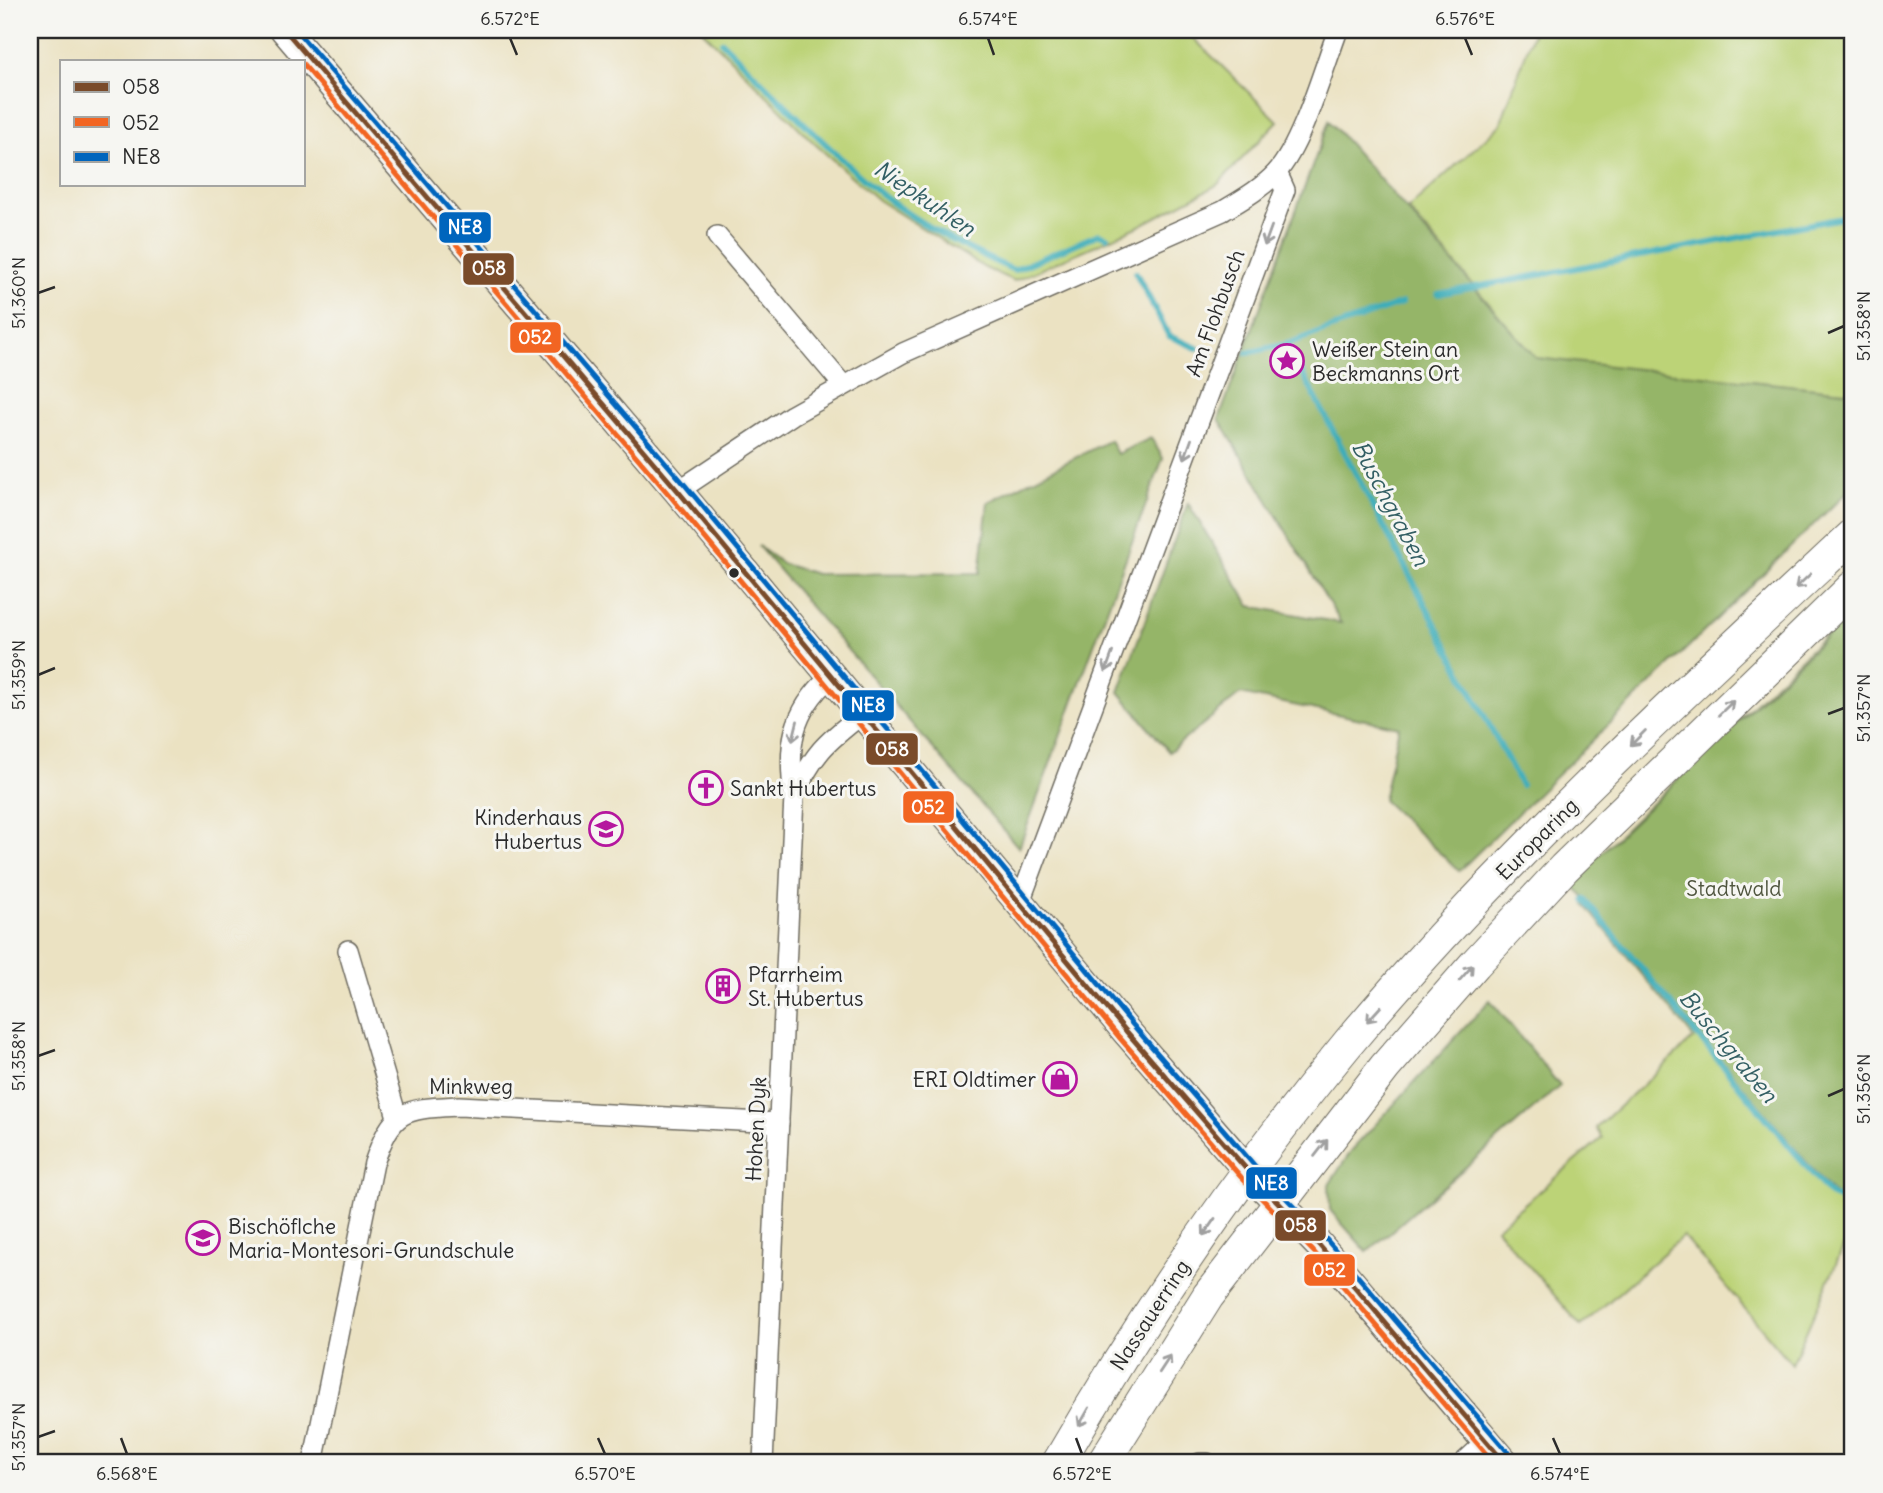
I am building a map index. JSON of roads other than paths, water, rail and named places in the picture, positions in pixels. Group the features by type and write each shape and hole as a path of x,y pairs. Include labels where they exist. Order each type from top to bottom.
{"main road":[{"path":"285,30 678,491 861,715 1248,1171 1280,1203 1505,1463"},
{"name":"Europaring","path":"1248,1171 1349,1042 1486,891 1681,696 1853,535"},
{"name":"Europaring","path":"1280,1203 1385,1067 1483,954 1564,868 1699,734 1853,587"},
{"name":"Nassauerring","path":"1058,1463 1179,1269 1248,1171"},
{"name":"Nassauerring","path":"1103,1463 1208,1296 1280,1203"}],"street":[{"path":"678,491 792,415 843,385 941,336 1223,211 1277,172 1303,125 1338,30"},
{"name":"Am Flohbusch","path":"1020,902 1285,190 1277,172"},
{"path":"718,236 843,385"},
{"name":"Hohen Dyk","path":"763,1463 793,797 791,745 799,713 813,692 830,677"},
{"name":"Hohen Dyk","path":"793,797 808,766 822,746 861,715"},
{"path":"313,1463 374,1163 385,1132 397,1117 348,950"},
{"name":"Minkweg","path":"397,1117 418,1109 459,1106 779,1123"},
{"path":"1463,1463 1487,1441"},
{"path":"1200,1463 1207,1463"}],"waterway":[{"name":"Niepkuhlen","path":"722,42 868,183 919,221 976,252 1014,270 1099,234 1107,237"},
{"name":"Buschgraben","path":"1438,294 1853,216"},
{"name":"Niepkuhlen","path":"1136,273 1169,336 1197,348"},
{"name":"Buschgraben","path":"1247,353 1287,344 1402,303"},
{"name":"Buschgraben","path":"1287,344 1521,785"},
{"name":"Buschgraben","path":"1585,900 1831,1196 1853,1205"}],"place":[{"name":"Weißer Stein an Beckmanns Ort","path":"1287,361"},
{"name":"Sankt Hubertus","path":"706,788"},
{"name":"Kinderhaus Hubertus","path":"606,829"},
{"name":"Pfarrheim St. Hubertus","path":"723,986"},
{"name":"ERI Oldtimer","path":"1060,1079"},
{"name":"Bischöflche Maria-Montesori-Grundschule","path":"203,1238"}],"park label":[{"name":"Stadtwald","path":"1734,888"}]}
